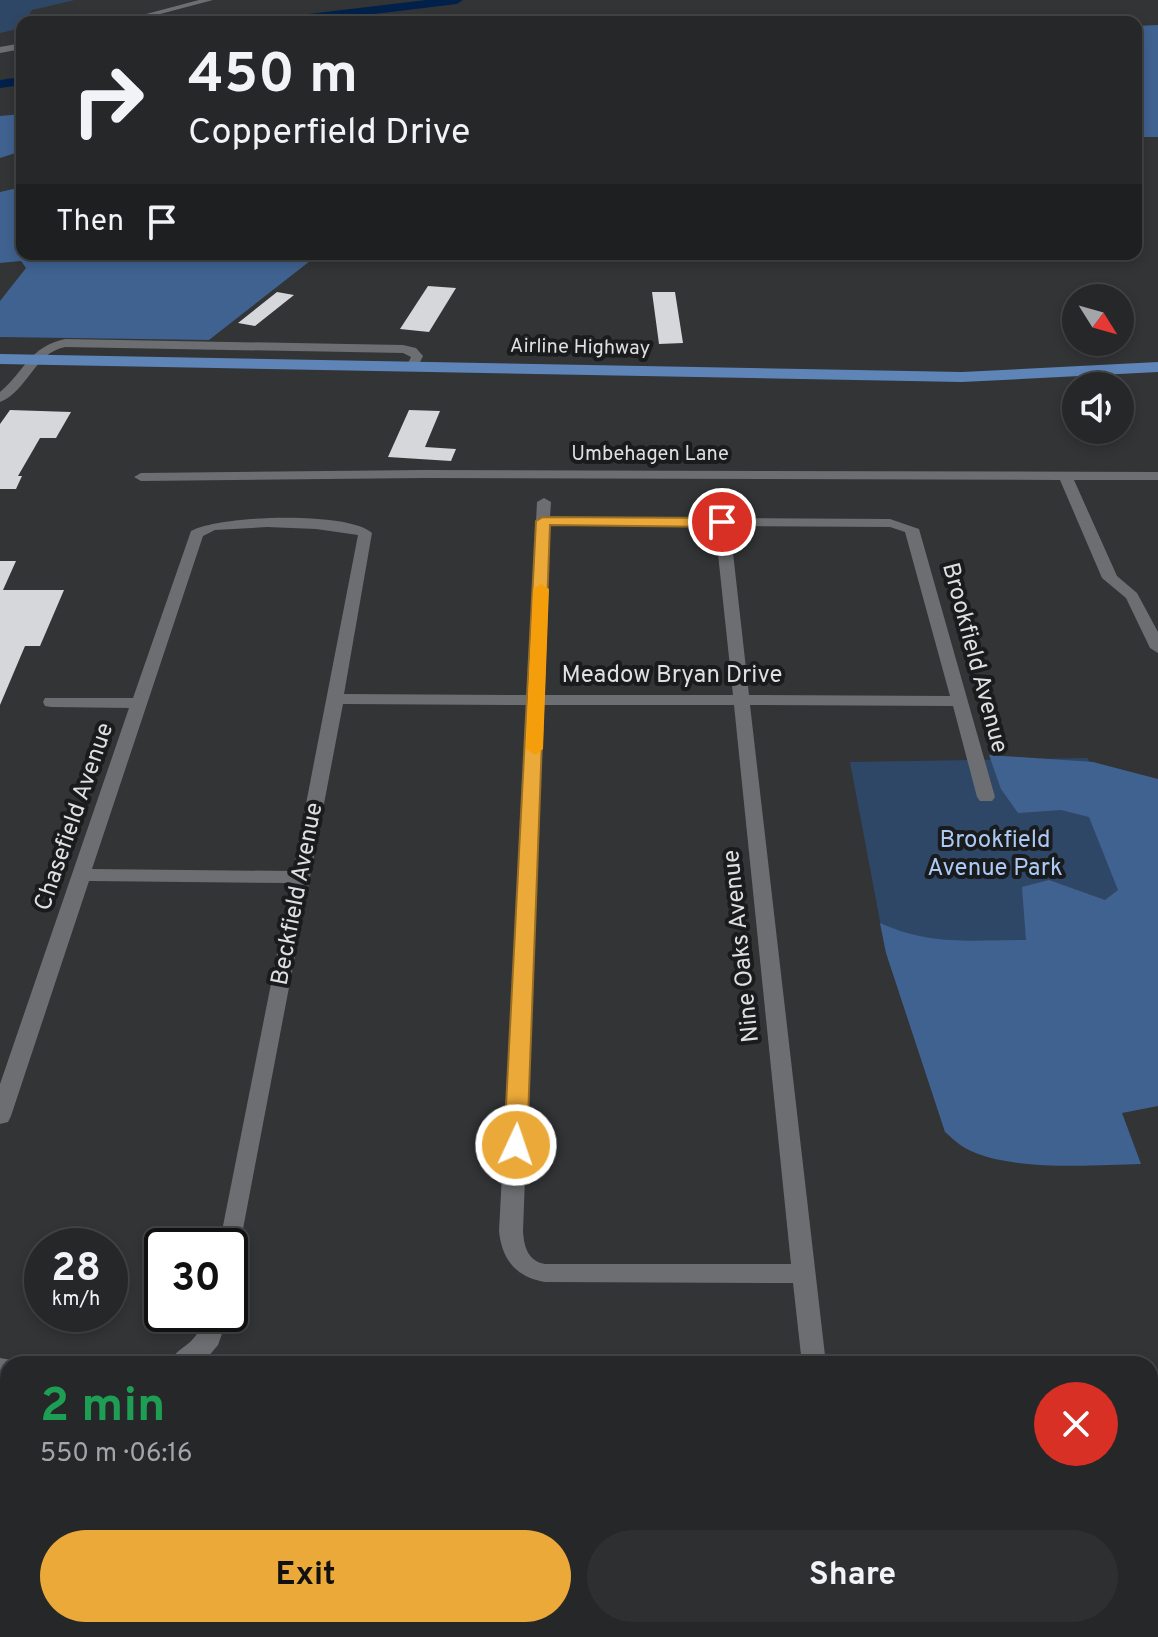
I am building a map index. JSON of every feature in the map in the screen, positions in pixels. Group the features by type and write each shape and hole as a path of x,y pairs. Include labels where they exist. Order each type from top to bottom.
{"highway":[{"name":"Airline Highway","path":"0,359 30,367 495,383 967,391 1062,388"},
{"name":"Airline Highway","path":"0,373 30,367 412,367 977,377 1158,367"},
{"path":"495,383 570,380 722,383 733,381 735,373"},
{"path":"1134,384 1158,382"}],"street":[{"path":"144,16 209,0"},
{"path":"0,398 14,390 30,367"},
{"path":"1065,475 1110,578 1132,596 1158,648"},
{"name":"Umbehagen Lane","path":"141,477 1158,476"},
{"path":"722,522 544,512 511,1231 515,1256 530,1270 545,1273 804,1274"},
{"name":"Brookfield Avenue","path":"722,522 890,523 914,532 986,797"},
{"name":"Nine Oaks Avenue","path":"722,522 813,1356"},
{"name":"Beckfield Avenue","path":"196,534 223,525 339,525 359,529 365,533 366,539 234,1228"},
{"name":"Chasefield Avenue","path":"0,1116 196,534"},
{"name":"Meadow Bryan Drive","path":"336,699 960,701"},
{"path":"51,702 139,703"},
{"path":"81,875 301,877"},
{"path":"193,1356 205,1348 213,1332"}],"green space":[{"path":"0,0 75,0 32,10 29,16 16,16 16,29 0,33"},
{"name":"Brookfield Avenue Park","path":"1088,758 1156,947 886,953 850,762"}],"shaded area":[{"path":"1158,25 1158,137 1142,137 1142,26"},
{"path":"16,115 16,153 0,158 0,116"},
{"path":"16,188 16,260 335,260 310,261 209,340 0,337 0,301 26,268 21,261 0,263 0,192"},
{"path":"989,755 1093,762 1158,779 1158,1106 1122,1113 1141,1164 1076,1166 1004,1161 965,1148 945,1132 886,953 880,923 934,938 1026,940 1022,887 1049,880 1105,900 1118,890 1089,817 1061,810 1018,813 1001,789"}],"building":[{"path":"428,286 456,288 429,332 400,329"},
{"path":"277,292 294,295 255,326 238,323"},
{"path":"652,292 675,292 683,343 659,344"},
{"path":"10,410 71,412 56,438 40,438 18,476 22,476 16,489 0,489 0,424"},
{"path":"409,410 440,411 425,447 456,449 451,461 388,457"},
{"path":"0,561 16,561 3,590 64,590 40,646 25,646 0,705"}],"waterway":[{"path":"325,16 457,0"},
{"path":"0,84 16,82"}],"slow traffic":[{"path":"535,749 541,589"}],"route":[{"path":"516,1145 543,521 722,522"}]}
